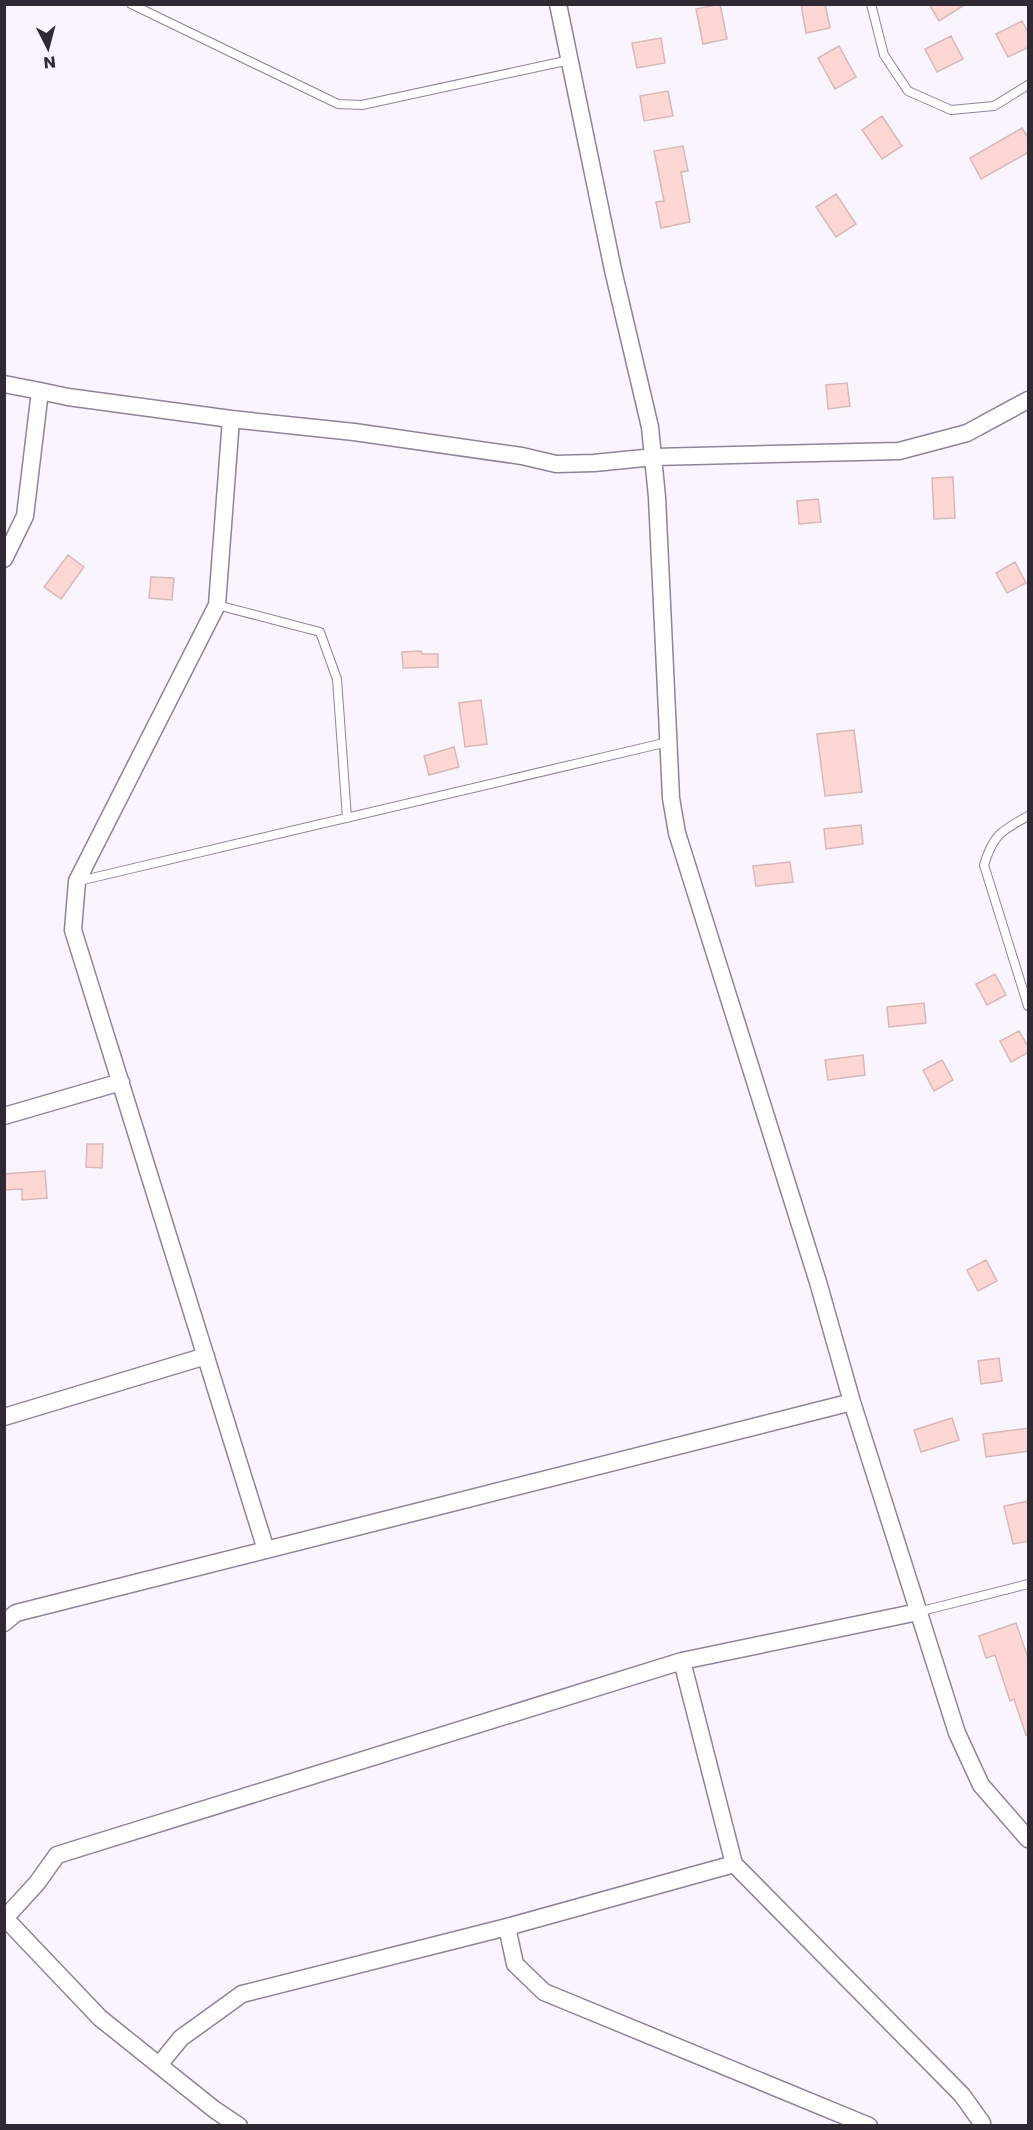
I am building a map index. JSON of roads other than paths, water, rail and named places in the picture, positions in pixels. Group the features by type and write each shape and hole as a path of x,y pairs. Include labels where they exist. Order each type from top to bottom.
{"street":[{"path":"558,4 613,270 650,427 654,458 671,798 677,833 818,1282 852,1402 957,1733 981,1785 1029,1839"},
{"path":"4,384 68,397 365,434 522,456 556,464 594,464 654,458 899,451 967,433 1029,400"},
{"path":"4,559 25,516 40,391"},
{"path":"231,419 217,605 77,881 73,930 266,1550"},
{"path":"4,1116 121,1082"},
{"path":"4,1417 206,1356"},
{"path":"4,1623 16,1613 852,1402"},
{"path":"239,2126 215,2110 100,2018 5,1917 37,1882 57,1855 682,1661 918,1612"},
{"path":"682,1661 734,1864 962,2095 982,2123 981,2126"},
{"path":"159,2065 181,2038 242,1994 507,1927 734,1864"},
{"path":"507,1927 515,1964 544,1992 869,2126"}],"lane":[{"path":"131,4 338,104 362,105 570,60"},
{"path":"870,4 884,55 908,91 951,110 994,106 1029,85"},
{"path":"217,605 320,632 337,679 347,818"},
{"path":"77,881 668,742"},
{"path":"1029,816 1003,830 989,846 984,865 1029,1006"},
{"path":"918,1612 1029,1584"}]}
